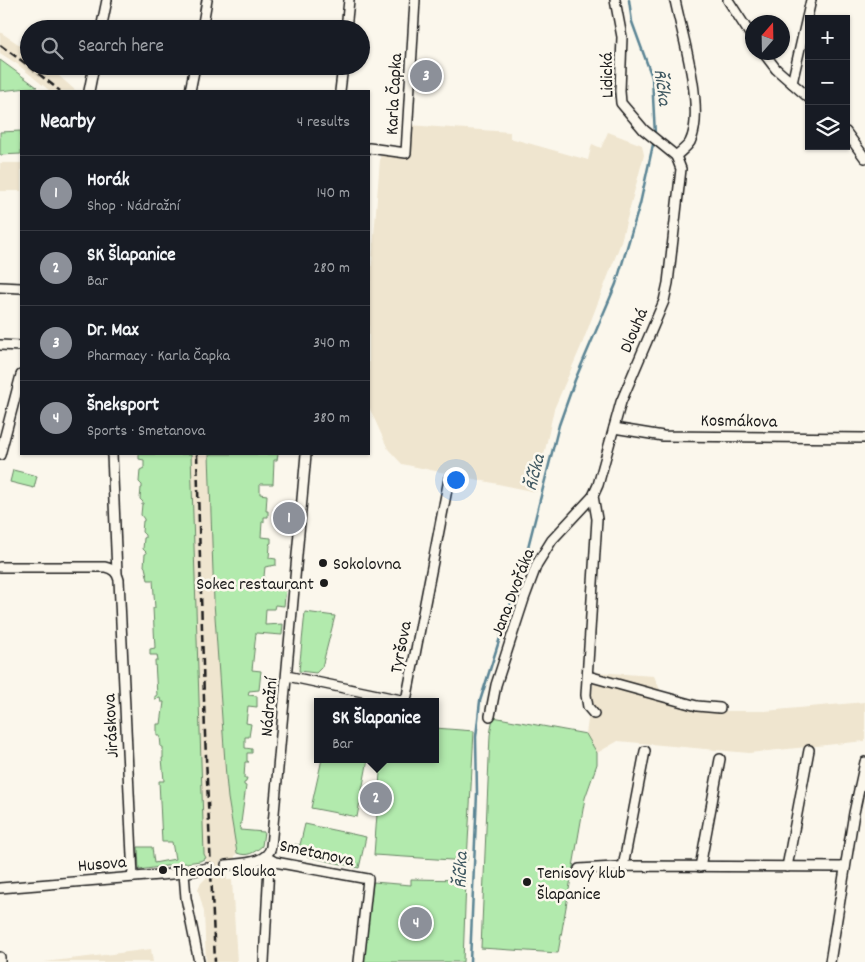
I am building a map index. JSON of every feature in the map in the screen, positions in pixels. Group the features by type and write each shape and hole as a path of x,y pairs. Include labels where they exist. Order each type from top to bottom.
{"street":[{"path":"103,20 108,0"},
{"path":"204,20 207,0"},
{"path":"347,20 349,0"},
{"name":"Karla Čapka","path":"370,148 406,153 415,0"},
{"name":"Lidická","path":"615,0 622,37 621,103 644,130 676,156"},
{"path":"675,0 693,86 696,118 689,144 676,156"},
{"path":"728,0 745,26"},
{"path":"792,83 811,0"},
{"path":"769,60 776,69 805,94"},
{"path":"89,90 92,75"},
{"path":"190,90 193,75"},
{"path":"340,90 342,75"},
{"path":"850,137 865,158"},
{"name":"Dlouhá","path":"594,714 588,707 586,695 597,519 593,496 598,485 621,402 664,301 668,283 681,169 676,156"},
{"path":"0,287 20,288"},
{"path":"0,344 20,346"},
{"path":"0,455 20,379"},
{"name":"Kosmákova","path":"614,428 663,436 865,438"},
{"name":"Jiráskova","path":"112,455 133,877"},
{"name":"Nádražní","path":"264,962 269,866 266,856 271,850 306,455"},
{"name":"Tyršova","path":"407,698 449,479"},
{"name":"Jana Dvořáka","path":"490,716 496,685 537,564 552,540 593,496"},
{"path":"0,567 105,567 112,568 117,574"},
{"name":"Tyršova","path":"287,676 392,698"},
{"path":"588,676 697,706 720,708"},
{"path":"787,867 809,750"},
{"path":"623,867 645,751"},
{"path":"700,868 720,759"},
{"path":"830,962 845,867 865,762"},
{"path":"226,865 260,859 266,856"},
{"name":"Smetanova","path":"266,856 275,862 368,879 359,962"},
{"path":"580,869 633,866 700,868 845,867"},
{"name":"Husova","path":"0,888 184,873 207,868"},
{"path":"184,873 186,898 200,962"},
{"path":"0,957 0,962"}],"shaded area":[{"path":"0,32 20,45 20,66 17,64 0,53"},
{"path":"30,75 58,75 75,90 49,90"},
{"path":"408,125 510,132 510,138 588,160 592,144 601,148 608,132 642,145 644,155 620,245 582,344 554,409 536,492 402,464 388,449 370,409 370,288 381,147 407,150"},
{"path":"0,163 20,163 20,191 0,191"},
{"path":"191,455 209,455 214,602 226,777 237,853 235,859 226,859 227,880 232,880 237,962 206,962 204,912 198,890 201,883 207,877 204,854"},
{"path":"595,672 654,676 665,701 700,711 765,711 865,702 865,741 749,753 618,741 597,753 586,734"},
{"path":"151,949 153,962 44,962 96,956"}],"green space":[{"path":"0,60 37,87 0,91"},
{"path":"20,131 20,154 0,155 0,132"},
{"path":"139,455 191,455 204,854 206,858 200,861 139,870 138,847 152,847 154,863 175,859 172,842 162,842 159,781 164,781 163,747 161,747 160,736 157,736 157,724 161,724 164,702 161,702 160,698 155,699 155,696 157,696 155,661 158,661 157,655 150,655 150,649 155,648 153,608 155,608 153,580 148,580 144,566 146,554 143,549 145,535 142,532 144,521 141,515 143,502 140,499 142,485 139,482 140,470 144,468 144,460 139,459"},
{"path":"209,455 278,455 277,460 274,460 273,484 260,484 260,494 267,495 266,511 268,511 268,517 264,517 264,522 262,522 261,537 271,538 269,558 276,559 276,565 265,567 263,586 286,588 284,606 275,605 274,609 266,609 265,625 283,624 282,635 256,633 252,670 261,671 259,690 249,691 248,695 257,696 257,707 248,706 246,723 251,724 249,737 245,737 245,748 252,749 252,753 247,753 247,761 249,762 245,762 244,778 247,778 244,783 246,786 240,830 264,832 262,846 247,854 237,853 228,798 214,602"},
{"path":"13,470 37,476 34,488 10,482"},
{"path":"305,612 335,616 322,667 316,673 299,671"},
{"path":"493,717 586,734 597,753 597,764 585,798 558,953 481,948 490,735"},
{"path":"439,728 474,731 467,861 374,855 381,763 439,763"},
{"path":"321,763 367,763 357,817 311,808"},
{"path":"305,824 366,837 359,868 293,853 295,844 300,845"},
{"path":"411,879 466,880 463,962 363,962 373,882 411,885"}],"waterway":[{"name":"Říčka","path":"629,0 632,22 652,77 655,135"},
{"name":"Říčka","path":"470,962 477,793 476,737 480,701 525,559 559,425 575,380 616,284 640,204 654,140"}],"tunnel":[{"path":"207,868 226,865"}],"railway":[{"path":"0,45 20,59"},
{"path":"40,75 59,90"},
{"path":"197,455 205,734 215,962"}],"place":[{"name":"Dr. Max","path":"426,76"},
{"name":"Horák","path":"289,518"},
{"name":"Sokolovna","path":"323,563"},
{"name":"Sokec restaurant","path":"324,583"},
{"name":"SK Šlapanice","path":"376,798"},
{"name":"Theodor Slouka","path":"163,870"},
{"name":"Tenisový klub Šlapanice","path":"527,882"},
{"name":"Šneksport","path":"416,923"}]}
